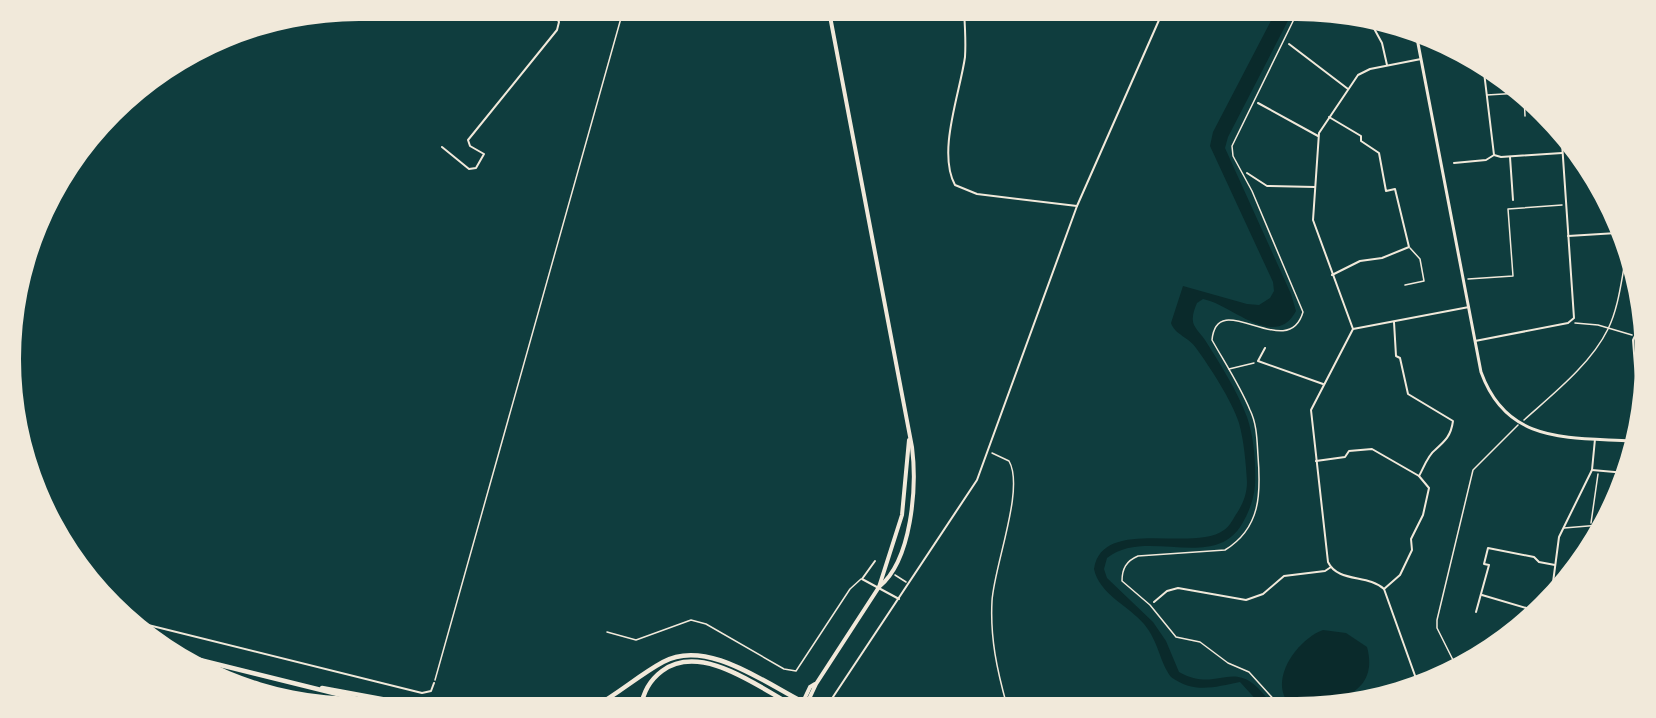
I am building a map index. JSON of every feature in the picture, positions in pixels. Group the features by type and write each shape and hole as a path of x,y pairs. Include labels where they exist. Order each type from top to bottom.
{"highway":[{"path":"609,697 665,660 695,654 718,659 789,697"},
{"path":"644,697 647,688 660,673 678,663 693,660 712,663 777,697"},
{"path":"212,663 348,696"},
{"path":"302,685 379,697"}],"main road":[{"path":"831,21 914,473 910,514 897,562 888,580 879,587"},
{"path":"810,697 879,587 904,508 909,439"}],"street":[{"path":"442,147 467,168 474,170 484,154 468,142 557,30 558,21"},
{"path":"964,21 964,58 956,98 949,161 955,185 977,194 1077,206"},
{"path":"833,697 963,504 988,453 1077,206 1158,21"},
{"path":"1375,30 1382,43 1387,65"},
{"path":"1289,44 1348,88"},
{"path":"1418,44 1475,341 1486,387 1499,406 1519,424 1544,434 1625,441"},
{"path":"1415,675 1384,589 1373,582 1340,574 1330,567 1311,410 1353,329 1314,225 1319,137 1348,88 1364,71 1421,59"},
{"path":"1484,78 1494,155"},
{"path":"1486,95 1506,94"},
{"path":"1258,103 1319,137"},
{"path":"1525,109 1525,116"},
{"path":"1329,117 1361,136 1361,141 1379,153 1386,191 1395,189 1409,247 1420,259 1424,281 1405,285"},
{"path":"1475,341 1572,322 1574,313 1562,149"},
{"path":"1454,163 1486,160 1494,155 1510,157 1562,153"},
{"path":"1510,157 1513,200"},
{"path":"1247,173 1268,186 1315,187"},
{"path":"1568,236 1610,233"},
{"path":"1332,274 1360,261 1382,258 1409,247"},
{"path":"1353,329 1469,307"},
{"path":"1394,322 1396,357 1400,358 1408,394 1453,421 1452,431 1442,447 1435,449 1419,476"},
{"path":"1634,337 1635,365"},
{"path":"1265,348 1258,361 1323,384"},
{"path":"1553,579 1559,537 1592,470 1595,439"},
{"path":"1316,461 1345,458 1349,451 1372,449 1419,476 1429,488 1423,515 1411,539 1412,550 1401,575 1384,589"},
{"path":"1592,470 1615,472"},
{"path":"1563,528 1591,526"},
{"path":"1476,612 1489,565 1484,564 1488,548 1534,557 1539,562 1555,565"},
{"path":"607,632 636,640 691,620 706,624 784,669 796,671 850,589 862,579 875,561"},
{"path":"1155,602 1167,591 1178,588 1235,599 1250,599 1263,594 1284,576 1325,571 1330,567"},
{"path":"862,579 899,599"},
{"path":"1482,596 1525,608"},
{"path":"152,626 422,693 431,691 434,683"}],"path":[{"path":"434,683 620,21"},
{"path":"1272,697 1249,672 1228,663 1200,642 1176,637 1150,605 1122,581 1125,566 1137,556 1225,550 1236,543 1257,511 1260,483 1255,426 1251,411 1212,340 1219,324 1234,318 1273,332 1292,327 1298,322 1303,312 1252,191 1233,156 1232,146 1293,21"},
{"path":"1463,280 1513,276 1508,209 1566,205"},
{"path":"1452,659 1437,628 1437,620 1473,470 1591,354 1609,328 1623,271"},
{"path":"1572,322 1609,328 1634,336"},
{"path":"1228,369 1258,361"},
{"path":"988,453 1009,460 1012,469 1012,504 995,569 991,620 994,656 1005,697"},
{"path":"1591,526 1598,470"}],"water":[{"path":"1271,21 1288,21 1228,137 1225,148 1291,294 1296,311 1287,322 1277,327 1265,326 1203,299 1197,303 1193,317 1194,325 1228,377 1247,417 1255,460 1255,485 1249,510 1242,524 1230,538 1215,545 1197,548 1141,546 1123,550 1107,558 1104,569 1107,578 1153,622 1166,641 1179,672 1206,680 1237,677 1247,680 1266,697 1254,697 1240,682 1205,688 1188,686 1171,677 1149,631 1138,617 1108,593 1097,578 1094,569 1101,553 1113,544 1130,539 1210,536 1224,530 1238,512 1245,496 1247,482 1244,452 1236,414 1202,356 1171,323 1183,286 1247,304 1259,305 1270,298 1274,291 1273,282 1210,146 1213,132"},
{"path":"1323,630 1346,633 1367,647 1369,664 1366,678 1358,688 1351,693 1341,694 1285,697 1282,684 1288,662 1304,642"}]}
